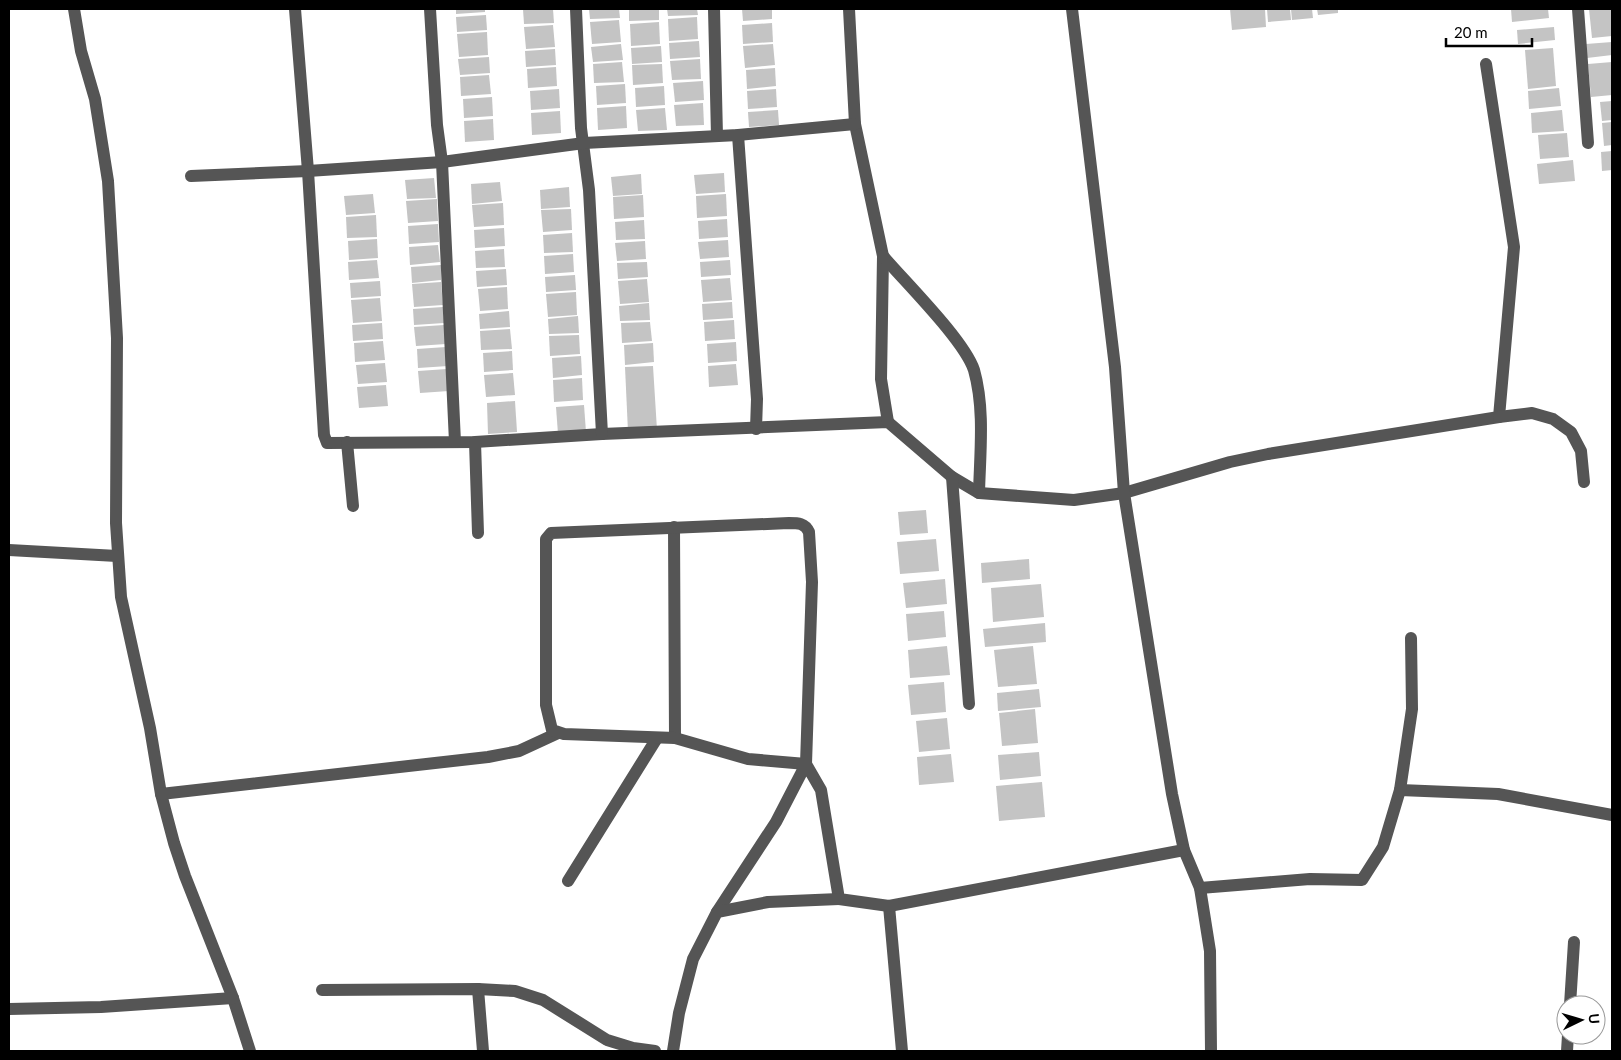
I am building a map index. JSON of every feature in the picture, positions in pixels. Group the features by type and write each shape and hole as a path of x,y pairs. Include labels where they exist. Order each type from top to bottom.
{"street":[{"path":"74,9 82,51 95,99 108,181 117,338 117,556 121,597 150,728 161,794 185,876 233,998 250,1051"},
{"path":"295,9 308,171 324,435 327,443 475,442 602,434 888,422"},
{"path":"430,9 437,125 442,162 455,442"},
{"path":"576,9 584,143 589,190 602,434"},
{"path":"714,9 717,136"},
{"path":"849,9 855,124 883,256 881,378 888,422 952,477 979,493 1074,500 1124,493 1230,462 1532,413 1554,419 1571,432 1581,451 1584,482"},
{"path":"1072,9 1115,367 1124,493 1172,794 1184,850 1200,888 1210,951 1211,1051"},
{"path":"1578,9 1588,143"},
{"path":"1486,64 1514,248 1499,417"},
{"path":"191,176 308,171 442,162 584,143 738,135 855,124"},
{"path":"738,135 757,399 756,429"},
{"path":"883,256 963,348 973,369 980,402 979,493"},
{"path":"347,442 353,506"},
{"path":"475,442 478,533"},
{"path":"952,477 969,704"},
{"path":"673,1051 679,1013 693,959 717,912 776,822 806,764 812,582 808,532 806,527 801,524 788,523 552,532 548,536 546,705 552,730 558,733 675,738 748,758 806,764"},
{"path":"674,527 675,738"},
{"path":"9,550 117,556"},
{"path":"1200,888 1310,879 1362,880 1383,847 1400,790 1412,710 1411,638"},
{"path":"161,794 488,757 519,751 558,733"},
{"path":"568,881 657,738"},
{"path":"806,764 820,790 839,899"},
{"path":"1400,790 1498,794 1612,815"},
{"path":"717,912 768,902 839,899 889,906 1184,850"},
{"path":"889,906 902,1051"},
{"path":"1571,995 1574,942"},
{"path":"478,989 483,1051"},
{"path":"322,990 478,989 515,991 543,1000 607,1040 633,1048 655,1051"},
{"path":"9,1009 101,1007 233,998"}],"building":[{"path":"456,9 485,9 485,12 456,14"},
{"path":"523,9 553,9 554,23 524,24"},
{"path":"589,9 619,9 620,18 590,19"},
{"path":"629,9 659,9 659,20 629,21"},
{"path":"667,9 697,9 698,15 668,16"},
{"path":"742,9 772,9 772,19 743,21"},
{"path":"1230,9 1265,9 1266,27 1232,30"},
{"path":"1267,9 1290,9 1291,20 1268,22"},
{"path":"1291,9 1312,9 1313,18 1292,20"},
{"path":"1317,9 1338,9 1338,13 1318,15"},
{"path":"1511,9 1548,9 1549,18 1512,22"},
{"path":"1589,9 1612,9 1612,36 1592,38"},
{"path":"486,15 487,30 457,32 456,17"},
{"path":"697,17 698,39 669,41 668,19"},
{"path":"619,20 621,42 592,44 590,22"},
{"path":"659,22 660,44 631,46 630,24"},
{"path":"772,23 773,42 743,44 742,25"},
{"path":"553,25 555,47 526,49 524,27"},
{"path":"1554,27 1555,40 1518,44 1517,30"},
{"path":"487,32 488,55 459,57 457,34"},
{"path":"699,41 700,57 670,59 669,43"},
{"path":"1612,42 1612,55 1587,58 1586,44"},
{"path":"621,44 623,60 593,62 591,47"},
{"path":"773,44 775,65 745,68 743,46"},
{"path":"661,46 662,62 632,64 631,48"},
{"path":"1553,48 1556,86 1528,89 1525,50"},
{"path":"555,49 556,65 526,67 525,51"},
{"path":"489,57 490,73 460,75 458,59"},
{"path":"700,59 701,79 672,80 670,61"},
{"path":"622,62 624,82 594,83 593,64"},
{"path":"1612,62 1612,95 1591,97 1588,64"},
{"path":"662,64 663,83 633,85 632,65"},
{"path":"556,67 557,86 528,88 527,69"},
{"path":"775,68 776,86 747,89 746,70"},
{"path":"489,75 491,94 461,96 460,77"},
{"path":"703,81 704,100 675,102 673,83"},
{"path":"625,84 626,103 597,105 596,86"},
{"path":"664,86 665,105 636,107 635,88"},
{"path":"1559,88 1561,106 1529,109 1528,91"},
{"path":"559,89 560,108 531,110 530,91"},
{"path":"776,89 777,107 748,109 747,91"},
{"path":"492,97 493,116 464,118 463,99"},
{"path":"1612,101 1612,120 1602,121 1600,102"},
{"path":"703,103 704,125 676,126 674,105"},
{"path":"626,106 627,128 598,130 597,108"},
{"path":"665,108 667,130 638,131 636,110"},
{"path":"778,110 779,125 749,127 748,112"},
{"path":"1562,110 1564,131 1532,133 1531,113"},
{"path":"560,111 561,133 532,135 531,113"},
{"path":"493,119 494,140 465,142 464,121"},
{"path":"1612,122 1612,145 1604,146 1602,123"},
{"path":"1567,133 1569,157 1540,159 1538,135"},
{"path":"1612,151 1612,170 1602,171 1601,152"},
{"path":"1573,160 1575,181 1539,184 1537,164"},
{"path":"724,173 725,192 696,194 694,175"},
{"path":"641,174 642,194 613,196 611,177"},
{"path":"434,178 436,198 407,199 405,180"},
{"path":"500,182 502,201 472,204 471,184"},
{"path":"569,187 570,207 541,209 540,190"},
{"path":"373,194 375,213 346,215 344,196"},
{"path":"726,194 727,216 697,218 696,196"},
{"path":"643,195 644,217 614,219 613,197"},
{"path":"437,199 438,221 408,223 406,201"},
{"path":"503,203 504,225 474,227 472,205"},
{"path":"571,209 572,230 543,232 541,210"},
{"path":"376,215 377,237 347,238 346,217"},
{"path":"727,219 728,237 699,239 698,221"},
{"path":"644,220 645,239 616,240 615,222"},
{"path":"438,224 439,242 409,244 408,226"},
{"path":"504,228 505,246 475,248 474,230"},
{"path":"572,233 573,252 544,253 543,235"},
{"path":"377,239 378,258 349,260 348,241"},
{"path":"728,240 729,257 700,259 698,242"},
{"path":"645,241 646,259 617,261 615,243"},
{"path":"438,245 440,262 410,265 409,247"},
{"path":"504,249 505,267 476,268 475,251"},
{"path":"573,254 574,272 545,274 544,256"},
{"path":"377,260 379,278 349,280 348,262"},
{"path":"730,260 731,275 701,277 700,262"},
{"path":"647,262 648,277 618,279 617,263"},
{"path":"441,265 441,280 412,283 411,267"},
{"path":"506,269 507,285 477,287 476,271"},
{"path":"575,275 576,290 546,292 545,277"},
{"path":"730,278 732,300 703,302 701,280"},
{"path":"647,279 649,302 620,304 618,281"},
{"path":"380,281 381,296 351,298 350,283"},
{"path":"441,282 443,305 414,307 412,284"},
{"path":"507,287 508,309 480,311 478,289"},
{"path":"576,292 577,315 548,317 546,294"},
{"path":"380,298 382,321 353,323 351,300"},
{"path":"732,302 733,318 703,320 702,304"},
{"path":"649,303 650,320 620,321 619,306"},
{"path":"443,307 444,323 414,325 413,309"},
{"path":"509,311 510,327 480,329 479,314"},
{"path":"578,316 579,333 549,334 548,319"},
{"path":"734,320 735,339 705,341 704,322"},
{"path":"650,322 652,341 622,343 621,323"},
{"path":"382,323 383,339 353,341 352,325"},
{"path":"444,325 446,344 416,346 414,327"},
{"path":"510,329 512,349 481,350 480,331"},
{"path":"579,335 580,354 550,356 549,336"},
{"path":"383,341 385,360 355,362 354,343"},
{"path":"736,342 737,361 708,363 707,344"},
{"path":"653,343 654,362 625,365 624,345"},
{"path":"446,347 448,366 418,368 417,349"},
{"path":"512,351 513,370 484,372 483,353"},
{"path":"581,356 582,375 553,378 552,358"},
{"path":"385,363 387,382 358,384 356,365"},
{"path":"736,364 738,385 709,387 708,366"},
{"path":"653,366 657,430 628,432 625,367"},
{"path":"447,369 449,391 420,393 418,371"},
{"path":"513,373 515,395 486,397 484,375"},
{"path":"582,378 583,400 554,402 553,380"},
{"path":"386,385 388,406 359,408 357,387"},
{"path":"515,401 517,432 488,434 487,403"},
{"path":"584,405 586,432 558,434 556,407"},
{"path":"926,510 928,533 900,535 898,512"},
{"path":"936,539 939,571 900,574 897,542"},
{"path":"1029,559 1030,579 982,583 981,563"},
{"path":"945,579 947,604 906,608 903,583"},
{"path":"1041,584 1044,617 993,622 991,588"},
{"path":"944,611 946,637 908,641 906,614"},
{"path":"1045,623 1046,642 985,647 983,629"},
{"path":"947,646 950,675 910,678 908,650"},
{"path":"1033,646 1037,684 998,687 994,650"},
{"path":"944,682 946,712 911,715 908,685"},
{"path":"1039,689 1041,707 998,711 997,693"},
{"path":"1035,709 1038,743 1002,746 999,713"},
{"path":"947,718 950,749 919,752 916,721"},
{"path":"1039,752 1041,776 1000,780 998,755"},
{"path":"951,754 954,782 919,785 917,757"},
{"path":"1042,782 1045,817 999,821 996,786"}]}
